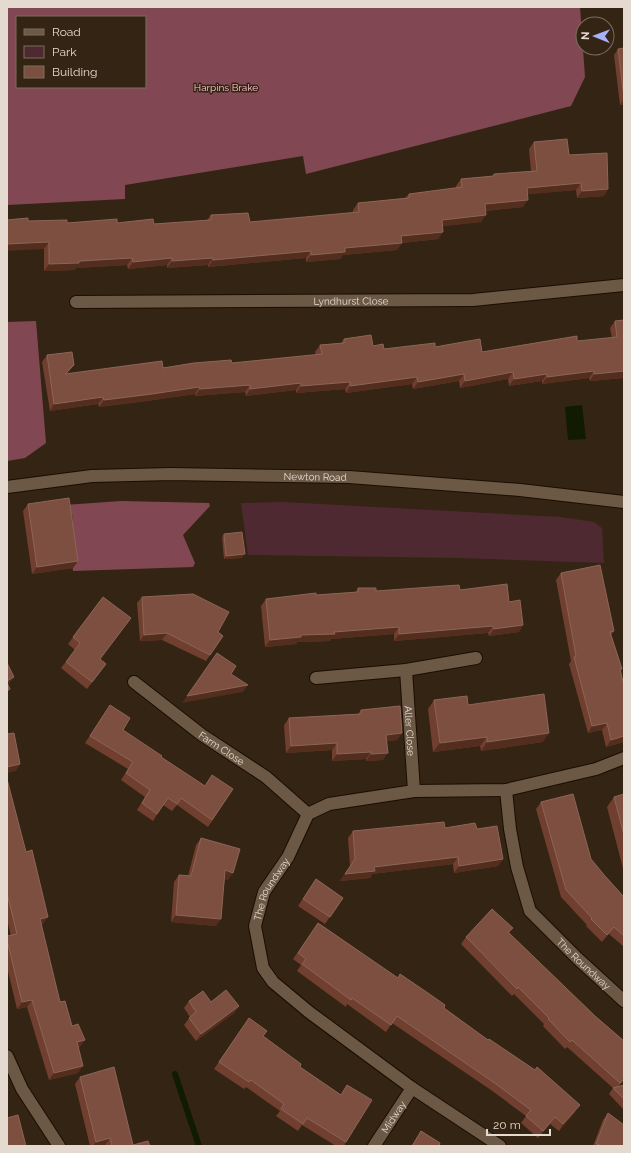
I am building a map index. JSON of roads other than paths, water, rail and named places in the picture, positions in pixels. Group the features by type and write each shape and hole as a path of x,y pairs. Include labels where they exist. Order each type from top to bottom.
{"street":[{"name":"Lyndhurst Close","path":"76,302 473,300 624,285"},
{"name":"Newton Road","path":"7,487 92,476 171,474 349,477 520,490 624,502"},
{"path":"316,678 406,670 476,658"},
{"name":"Aller Close","path":"406,670 414,791"},
{"name":"Farm Close","path":"134,682 202,735 266,777 308,814"},
{"path":"308,814 329,804 414,791 506,790 596,769 624,758"},
{"name":"The Roundway","path":"506,790 510,829 517,867 530,911 577,958 624,1000"},
{"name":"The Roundway","path":"308,814 288,857 264,892 255,926 263,968 273,982 309,1012 412,1088 500,1146"},
{"path":"7,1056 22,1089 59,1146"},
{"name":"Midway","path":"374,1146 412,1088"}],"waterway":[{"path":"175,1074 199,1146"}],"park label":[{"name":"Harpins Brake","path":"226,87"}]}
